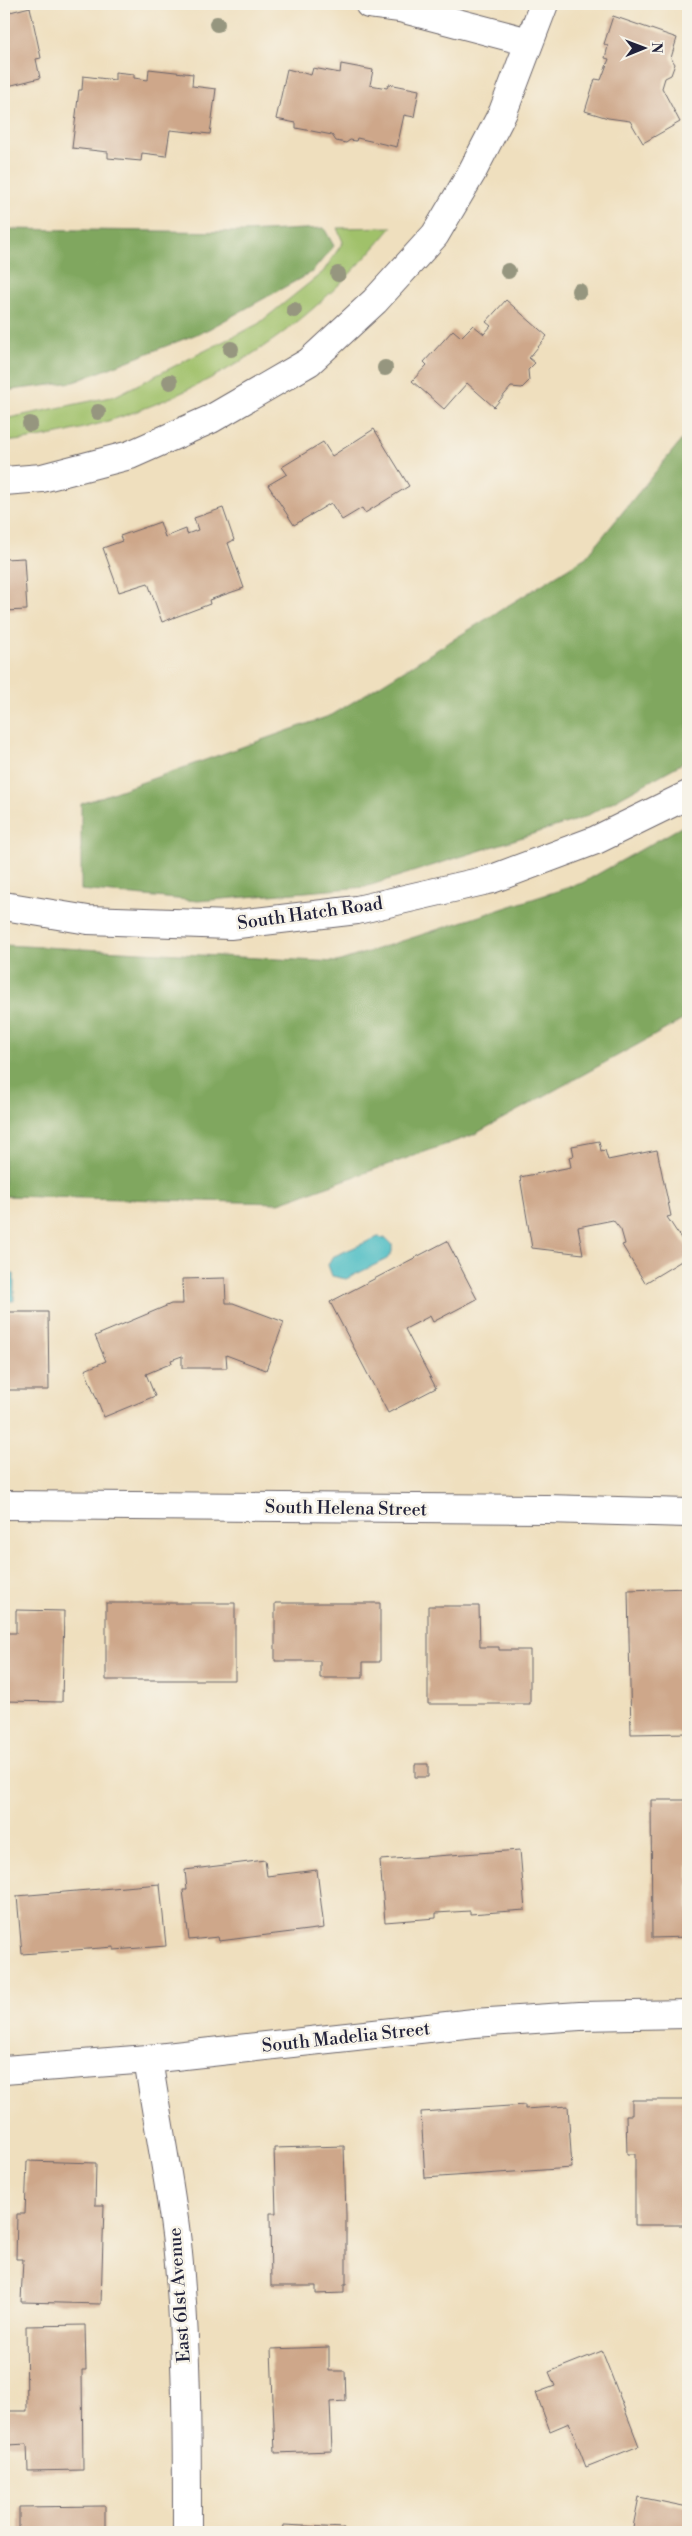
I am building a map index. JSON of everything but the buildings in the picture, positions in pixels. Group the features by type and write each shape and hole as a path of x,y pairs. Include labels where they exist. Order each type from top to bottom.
{"street":[{"path":"369,4 400,8 529,42"},
{"path":"4,481 42,478 130,455 211,419 309,362 375,301 435,235 471,174 503,112 544,4"},
{"name":"South Hatch Road","path":"4,906 88,920 230,924 358,910 492,879 596,840 688,795"},
{"name":"South Helena Street","path":"4,1505 88,1504 547,1509 688,1513"},
{"name":"South Madelia Street","path":"4,2070 148,2059 474,2024 580,2016 688,2014"},
{"name":"East 61st Avenue","path":"148,2059 176,2242 183,2320 187,2429 187,2532"}],"green space":[{"path":"392,227 345,279 306,315 261,348 228,369 156,404 118,418 42,437 4,442 4,419 115,396 258,324 323,272 343,242 337,228"},
{"path":"324,228 334,246 312,272 207,330 74,382 4,391 4,229 243,232"},
{"path":"688,432 688,760 583,818 365,887 198,901 81,890 81,804 332,715 586,557"},
{"path":"688,823 688,1017 473,1135 279,1203 4,1196 4,945 337,962 582,883"}],"water":[{"path":"378,1237 386,1238 392,1244 392,1252 387,1259 346,1279 332,1276 328,1265 332,1257"},
{"path":"4,1274 14,1274 14,1301 4,1301"}]}
